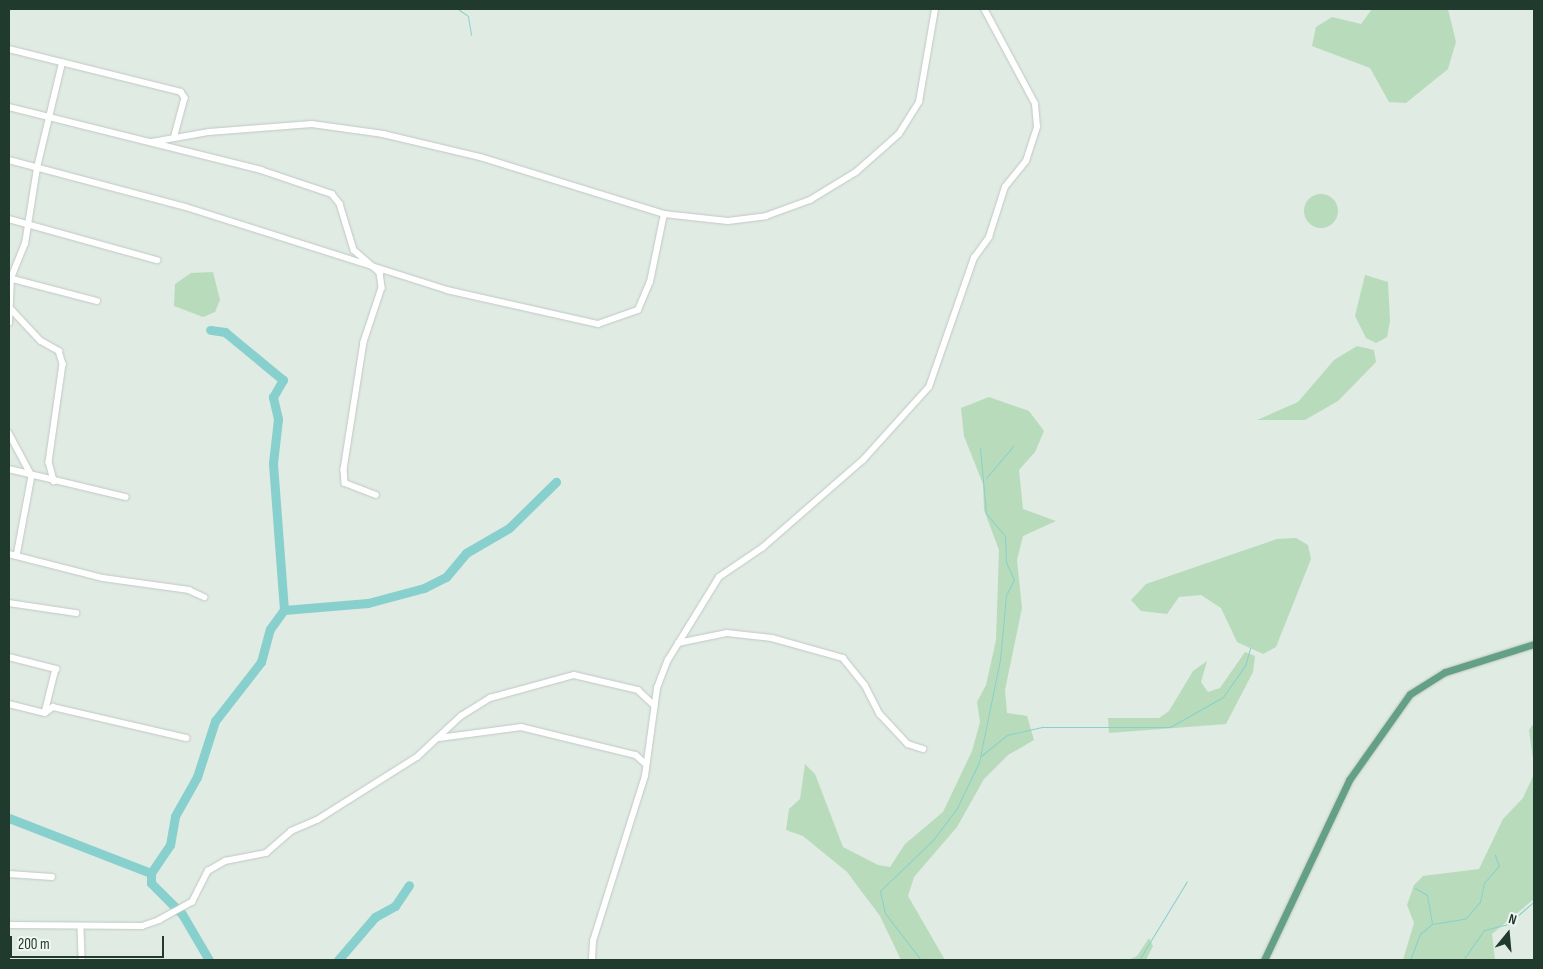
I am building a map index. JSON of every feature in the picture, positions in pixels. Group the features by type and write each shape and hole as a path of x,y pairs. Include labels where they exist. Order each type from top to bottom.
{"main road":[{"path":"1264,960 1349,780 1410,694 1445,672 1534,644"}],"street":[{"path":"152,142 175,136 312,124 383,134 480,157 664,214 728,220 766,216 810,200 856,172 900,134 919,102 935,9"},
{"path":"592,960 593,941 646,764 657,688 678,643 719,577 762,548 863,460 929,387 971,266 989,238 1005,188 1026,161 1037,127 1035,104 984,9"},
{"path":"9,49 181,92 185,98 175,136"},
{"path":"9,323 12,310 10,278 29,225 37,168 51,118 62,63"},
{"path":"9,107 152,142 332,194 340,204 354,250 380,273 382,288 364,342 344,469 345,483 376,495"},
{"path":"9,160 186,207 311,250 367,261 447,290 598,324 638,310 650,282 664,214"},
{"path":"9,219 157,260"},
{"path":"10,278 97,301"},
{"path":"12,310 41,341 59,351 63,364 49,462 54,481"},
{"path":"9,433 32,476 17,556"},
{"path":"9,469 126,497"},
{"path":"9,554 103,578 189,590 204,597"},
{"path":"9,603 76,613"},
{"path":"678,643 727,633 772,638 843,658 865,685 880,714 908,744 923,749"},
{"path":"9,657 56,670 45,713"},
{"path":"9,925 81,928 142,926 172,912 192,902 208,871 225,861 266,853 291,831 318,820 418,757 490,698 574,675 638,690 655,706"},
{"path":"9,704 45,713"},
{"path":"45,713 53,707 186,738"},
{"path":"439,738 521,727 636,755 646,764"},
{"path":"9,874 52,877"},
{"path":"81,928 82,960"}],"green space":[{"path":"1372,9 1448,9 1456,42 1448,69 1406,103 1389,102 1370,68 1312,46 1316,27 1332,17 1361,24"},
{"path":"1321,194 1333,199 1338,211 1333,223 1321,228 1309,223 1304,211 1309,199"},
{"path":"213,272 220,300 215,312 203,317 174,306 175,284 191,273"},
{"path":"1365,275 1388,282 1390,321 1387,337 1376,343 1366,338 1355,316"},
{"path":"1357,346 1374,350 1376,362 1338,401 1305,420 1257,420 1298,402 1334,360"},
{"path":"989,397 1029,411 1044,431 1035,452 1019,470 1023,509 1056,521 1023,536 1017,560 1022,608 1005,690 1007,713 1027,716 1034,740 1008,755 984,779 957,827 914,877 908,896 945,960 901,960 880,916 847,872 803,836 786,830 789,809 800,799 805,764 815,774 843,847 878,865 890,867 905,844 943,812 972,751 980,722 977,702 986,685 996,640 999,550 984,510 983,484 964,436 961,408"},
{"path":"1296,538 1308,545 1311,559 1276,647 1263,654 1237,642 1221,608 1201,595 1179,597 1167,614 1141,611 1131,600 1146,584 1277,539"},
{"path":"1245,652 1255,656 1253,672 1226,724 1109,733 1108,718 1159,718 1169,711 1193,671 1207,661 1201,682 1208,692 1220,688"},
{"path":"1534,723 1534,766 1529,730"},
{"path":"1534,774 1534,899 1492,934 1495,960 1403,960 1414,923 1407,905 1414,885 1423,876 1479,869 1503,819 1523,798"},
{"path":"1149,938 1153,946 1146,960 1128,960 1137,956"}],"waterway":[{"path":"458,9 468,16 471,35"},
{"path":"209,960 182,914 151,883 151,873 170,845 175,816 197,777 215,721 261,662 270,629 284,610 273,463 278,419 273,397 283,380 225,332 210,330"},
{"path":"986,478 1014,445"},
{"path":"921,960 885,913 880,891 933,840 957,808 979,762 1000,660 1006,595 1014,580 1006,562 1005,536 986,513 980,448"},
{"path":"284,610 368,603 424,588 446,577 466,553 509,528 556,482"},
{"path":"981,756 1007,735 1043,727 1170,727 1223,697 1245,666 1250,648"},
{"path":"9,818 151,873"},
{"path":"1410,960 1420,934 1432,924 1465,919 1480,902 1484,883 1499,866 1495,855"},
{"path":"1139,960 1187,881"},
{"path":"338,960 375,917 395,906 409,885"},
{"path":"1415,888 1427,895 1432,923"},
{"path":"1463,960 1484,930 1508,924 1534,901"}]}
